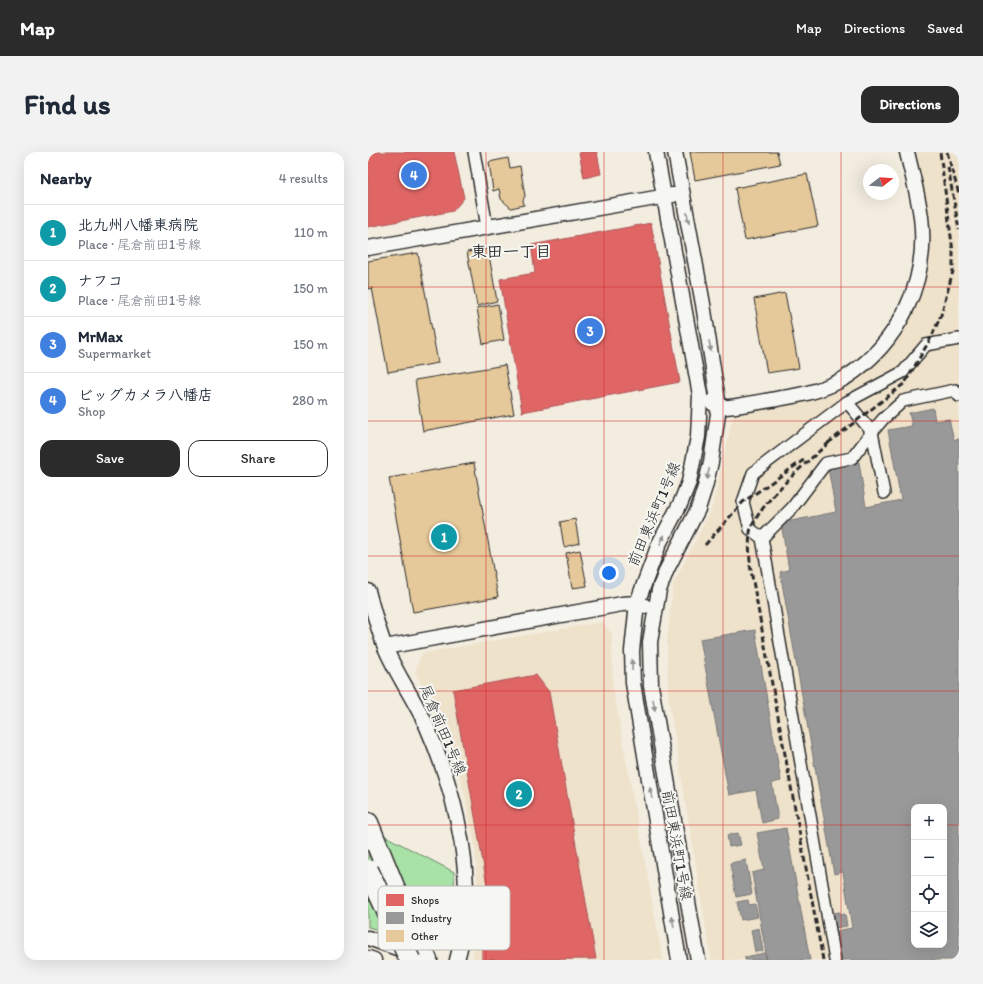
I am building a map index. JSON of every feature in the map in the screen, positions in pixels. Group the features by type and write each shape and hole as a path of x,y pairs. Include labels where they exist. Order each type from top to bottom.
{"highway":[{"path":"368,823 375,865 383,886"},
{"path":"375,865 386,886"},
{"path":"406,950 410,960"},
{"path":"421,950 426,960"}],"street":[{"path":"474,152 487,227"},
{"name":"前田東浜町1号線","path":"656,152 700,396 695,460 689,482 681,502 660,544 637,603 632,651 633,683 679,960"},
{"name":"前田東浜町1号線","path":"675,152 712,357 718,407 711,462 705,487 692,522 667,569 659,590 650,642 651,686 698,960"},
{"path":"700,396 718,407 788,397 819,390 844,378 864,363 885,343 903,318 914,292 921,258 921,218 907,152"},
{"path":"368,248 683,193"},
{"path":"835,960 762,538 750,529 743,502 753,473 847,402 902,372 926,345 959,339"},
{"path":"762,538 792,508 826,463 852,458 882,419 903,401 955,390 959,396"},
{"path":"847,402 872,432 884,493"},
{"name":"尾倉前田1号線","path":"368,592 385,647 429,732 445,772 458,820 464,864 465,886"},
{"path":"385,647 622,604 637,603 655,609"},
{"path":"368,938 378,942"},
{"path":"400,950 426,960"},
{"name":"尾倉前田1号線","path":"457,960 460,950"},
{"path":"368,958 374,960"}],"shaded area":[{"path":"916,152 959,152 959,960 711,960 668,695 667,642 673,584 711,510 734,413 791,405 826,396 852,382 878,361 903,333 921,294 930,239"},
{"path":"602,622 612,633 613,688 663,960 472,960 474,950 510,950 510,886 477,886 475,847 465,795 453,755 415,671 422,653"}],"green space":[{"path":"368,827 454,872 454,886 378,886 378,930 368,927"}],"building: Shops":[{"path":"368,152 454,152 464,198 453,211 368,227"},
{"path":"579,152 597,152 601,174 584,178"},
{"path":"651,223 680,382 522,412 500,279 535,273 531,245"},
{"path":"536,675 549,692 596,959 482,960 482,950 510,950 510,886 487,886 453,690"}],"building: Industry":[{"path":"933,408 935,421 949,419 954,440 959,439 959,960 839,960 835,931 852,928 843,872 834,874 780,572 789,570 781,523 836,512 828,468 859,462 866,507 901,500 888,430 912,426 909,413"},
{"path":"755,630 781,781 772,783 778,819 762,823 756,790 729,795 700,639"},
{"path":"786,828 810,960 767,960 752,873 764,870 757,833"},
{"path":"738,833 741,845 729,847 727,835"},
{"path":"746,860 752,894 736,897 730,863"},
{"path":"748,900 749,905 755,904 758,917 741,920 737,902"},
{"path":"840,912 840,915 845,914 847,926 834,928 831,913"},
{"path":"759,928 763,951 755,952 751,930"},
{"path":"765,953 766,960 745,960 745,957"}],"building: Other":[{"path":"690,152 777,152 780,164 695,180"},
{"path":"508,158 510,168 520,166 525,196 523,200 524,205 511,208 501,199 499,189 493,191 489,162"},
{"path":"807,174 818,226 745,240 735,188"},
{"path":"488,249 497,301 477,306 467,252"},
{"path":"418,253 438,363 388,372 372,288 368,289 368,261"},
{"path":"785,293 799,368 767,373 754,299"},
{"path":"498,304 504,340 483,344 477,308"},
{"path":"505,365 514,414 423,431 415,380"},
{"path":"474,463 498,597 413,612 389,478"},
{"path":"575,519 579,543 564,547 560,522"},
{"path":"580,550 587,586 572,588 566,553"}],"railway":[{"path":"828,443 905,383 932,336 941,315 953,271 953,252 940,152"},
{"path":"947,152 959,194"},
{"path":"948,167 959,230"},
{"path":"823,960 750,565 749,541 751,528 766,505 787,481 832,440"},
{"path":"705,545 743,502 805,459"}],"place":[{"name":"ビッグカメラ八幡店","path":"414,175"},
{"name":"MrMax","path":"590,331"},
{"name":"北九州八幡東病院","path":"444,537"},
{"name":"ナフコ","path":"519,794"}],"district":[{"name":"東田一丁目","path":"511,251"}]}
